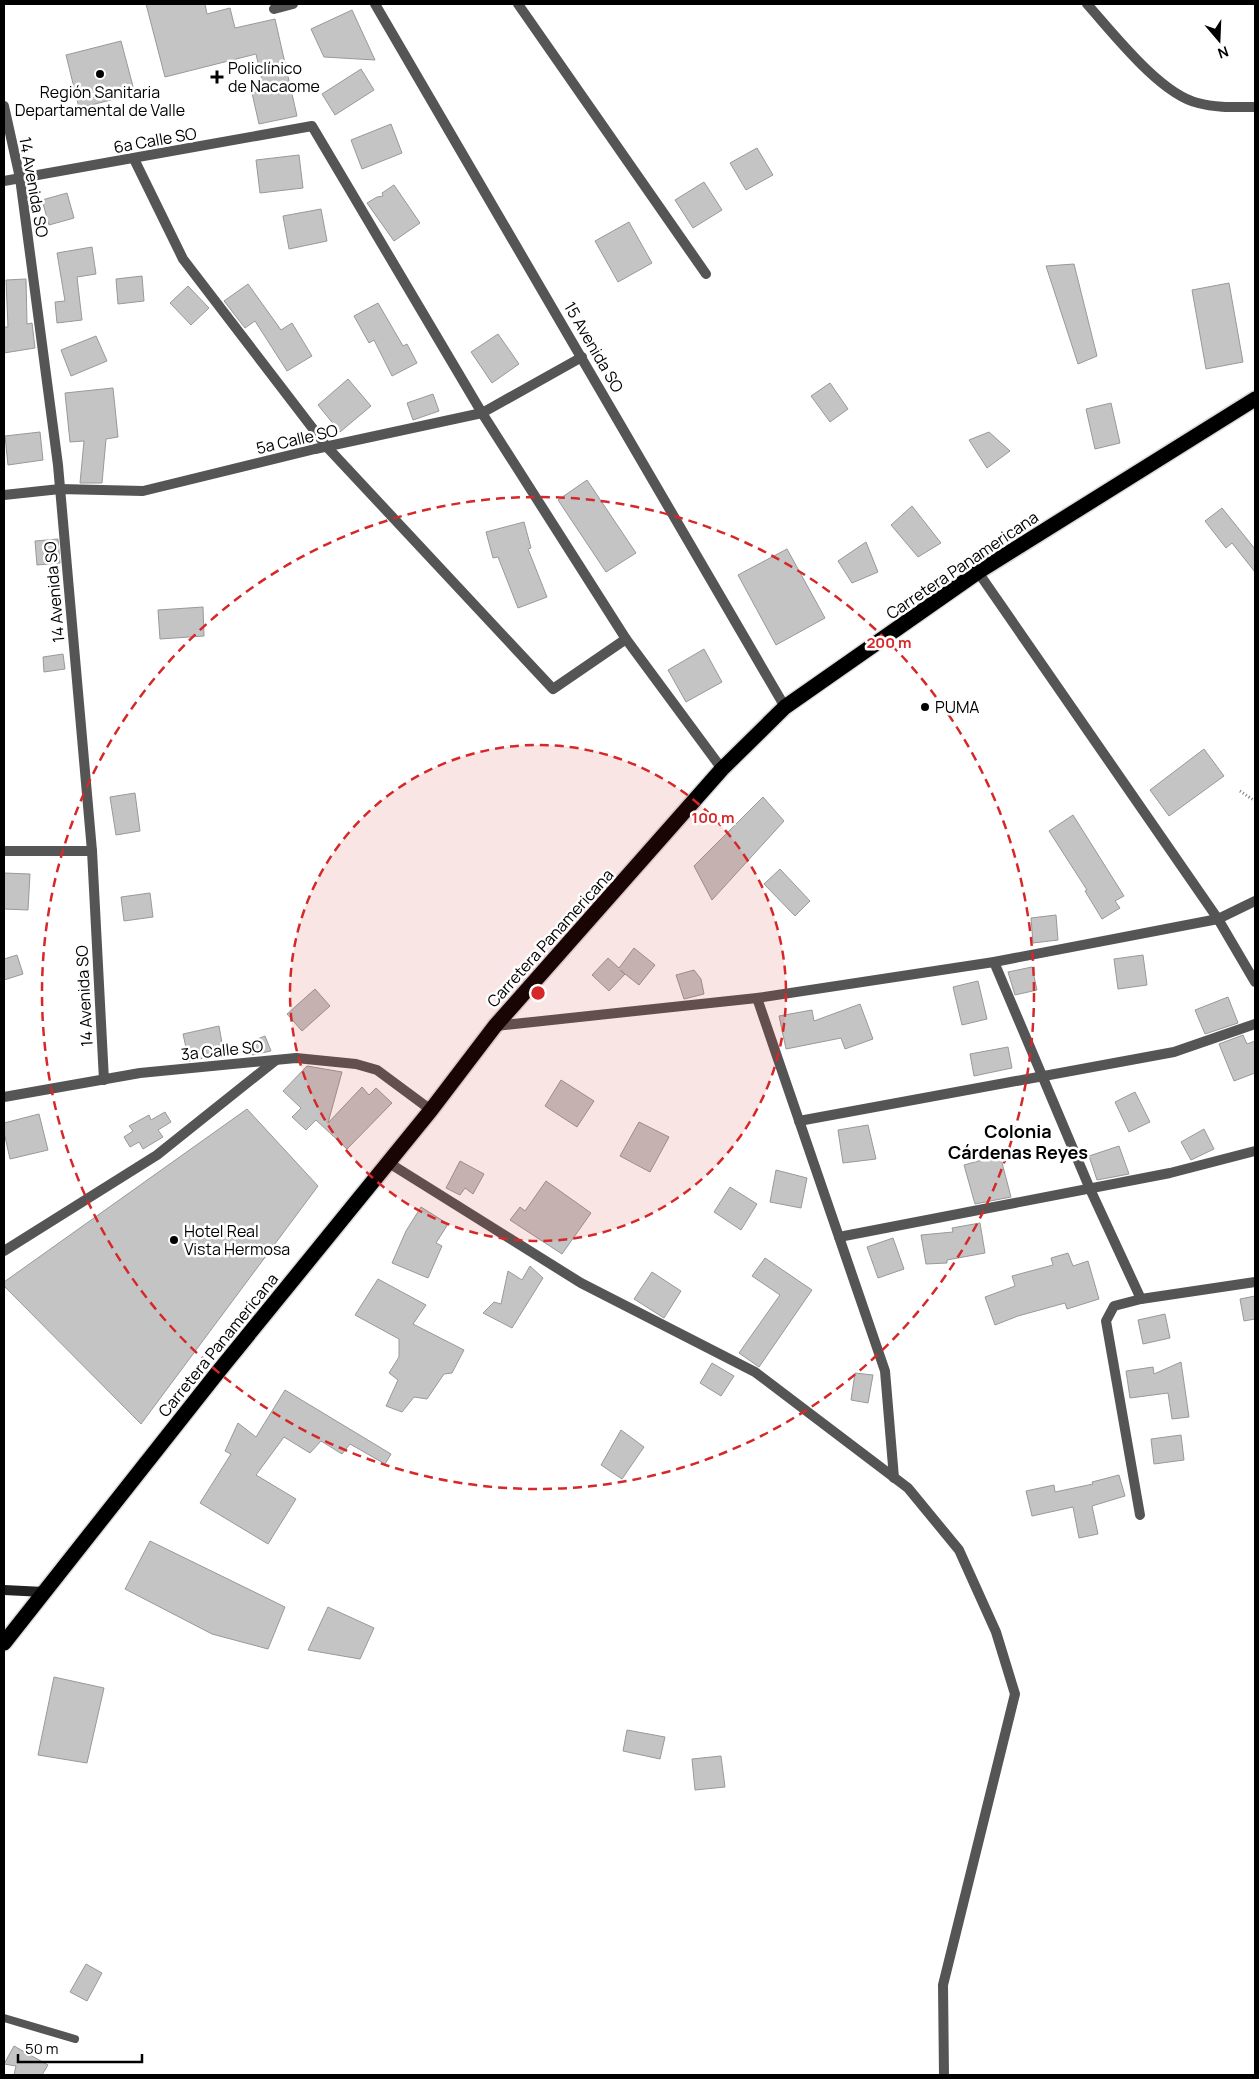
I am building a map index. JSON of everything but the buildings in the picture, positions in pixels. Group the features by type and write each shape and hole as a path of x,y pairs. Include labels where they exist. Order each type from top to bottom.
{"highway":[{"name":"Carretera Panamericana","path":"4,1643 218,1372 389,1163 494,1026 722,769 785,707 978,572 1255,399"}],"street":[{"path":"274,9 293,4"},
{"name":"15 Avenida SO","path":"375,4 785,707"},
{"path":"518,4 706,274"},
{"path":"1087,4 1138,59 1172,92 1197,103 1255,107"},
{"name":"14 Avenida SO","path":"4,106 20,178 60,489 92,851 104,1080"},
{"name":"6a Calle SO","path":"4,182 312,126 482,413"},
{"path":"134,159 183,259 326,446 553,689 626,639"},
{"name":"5a Calle SO","path":"4,495 60,489 144,491 326,446 482,413 582,356"},
{"path":"482,413 626,639 722,769"},
{"path":"978,572 1218,919 1255,982"},
{"path":"4,851 92,851"},
{"path":"494,1026 757,998 994,962 1218,919 1255,901"},
{"path":"994,962 1090,1189 1140,1299"},
{"path":"757,998 885,1370 894,1478"},
{"path":"799,1122 1174,1052 1255,1024"},
{"name":"3a Calle SO","path":"4,1097 140,1073 296,1058 356,1064 377,1070 431,1110"},
{"path":"4,1251 158,1155 276,1060"},
{"path":"839,1237 1170,1173 1255,1151"},
{"path":"389,1163 581,1283 755,1372 908,1488 958,1550 996,1632 1015,1694 943,1985 944,2075"},
{"path":"1140,1515 1106,1321 1114,1306 1140,1299 1255,1282"},
{"path":"4,1590 44,1592"}],"lane":[{"path":"4,2018 75,2040"}],"path":[{"path":"1240,791 1255,801"}],"place":[{"name":"Región Sanitaria Departamental de Valle","path":"100,74"},
{"name":"Policlínico de Nacaome","path":"217,77"},
{"name":"PUMA","path":"925,707"},
{"name":"Hotel Real Vista Hermosa","path":"174,1240"}],"district":[{"name":"Colonia Cárdenas Reyes","path":"1018,1141"}]}
